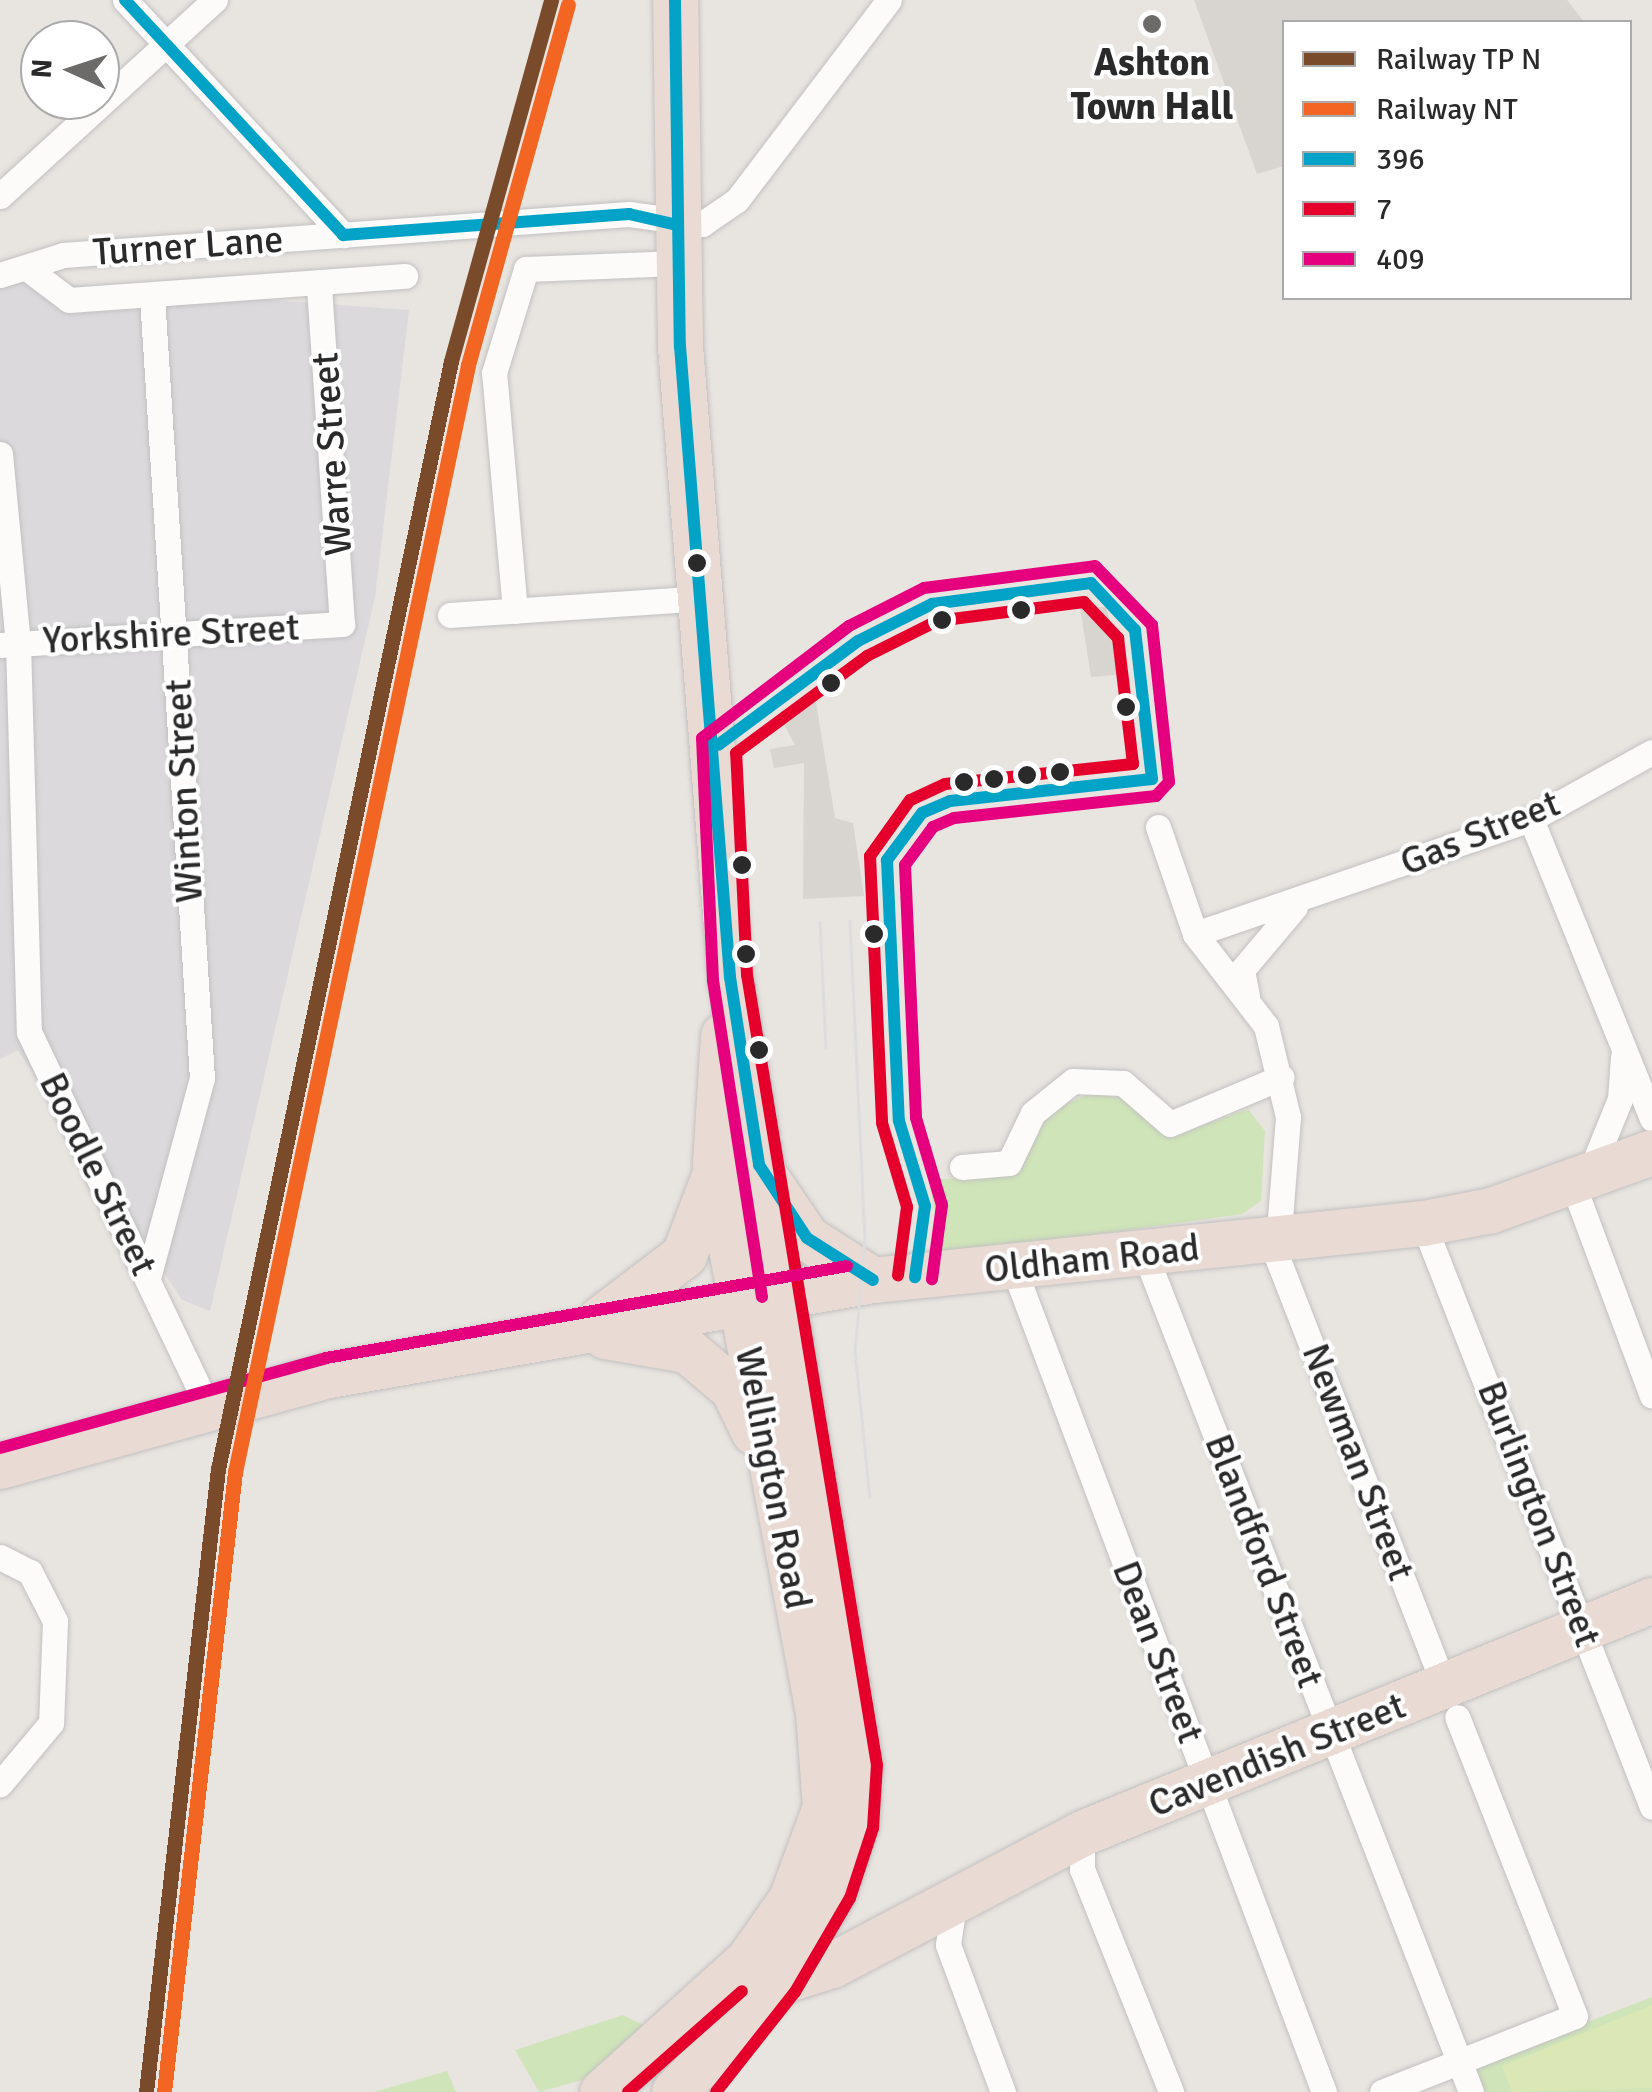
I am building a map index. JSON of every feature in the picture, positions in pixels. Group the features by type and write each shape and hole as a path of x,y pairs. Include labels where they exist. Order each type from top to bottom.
{"highway":[{"name":"Wellington Road","path":"675,0 677,244 730,977 737,1164 735,1302 774,1474 826,1778 822,1876"},
{"name":"Oldham Road","path":"0,1466 270,1390 779,1294 873,1280 1014,1269 1278,1236 1423,1223 1580,1179 1652,1152"},
{"name":"Wellington Road","path":"737,1164 779,1294 860,1764 856,1824 822,1876"},
{"path":"582,1331 684,1254 708,1207 737,1164 807,1238 873,1280"},
{"path":"582,1331 687,1350 733,1389 774,1474"},
{"name":"Cavendish Street","path":"781,1981 832,1965 1082,1833 1207,1780 1332,1734 1451,1703 1583,1627 1652,1600"},
{"path":"822,1876 908,1922"},
{"path":"694,2092 781,1981 822,1876"},
{"path":"602,2092 749,1959 822,1876"},
{"path":"674,2092 731,2042"}],"street":[{"path":"125,0 343,235"},
{"path":"0,196 215,0"},
{"path":"515,611 494,373 526,269 677,244 737,200 889,0"},
{"name":"Turner Lane","path":"0,275 64,255 630,214 677,244"},
{"path":"28,269 69,300 405,276"},
{"name":"Warre Street","path":"319,283 342,624"},
{"name":"Winton Street","path":"148,1278 202,1078 152,296"},
{"name":"Boodle Street","path":"0,454 29,1032 208,1406"},
{"path":"450,616 704,598"},
{"name":"Yorkshire Street","path":"9,644 342,624"},
{"name":"Gas Street","path":"1194,934 1303,901 1531,818 1652,752"},
{"path":"1531,818 1652,1118"},
{"path":"1158,827 1194,934"},
{"name":"Gas Street","path":"1248,996 1242,970 1303,901"},
{"name":"Newman Street","path":"1194,934 1248,996 1282,1077 1288,1163 1278,1236 1288,1286 1575,2016 1459,2062"},
{"path":"1623,1046 1620,1099 1580,1179 1652,1396"},
{"path":"962,1167 1009,1163 1032,1113 1074,1082 1123,1082 1170,1124 1282,1077"},
{"path":"1580,1179 1652,1174"},
{"name":"Burlington Street","path":"1423,1223 1652,1807"},
{"name":"Blandford Street","path":"1145,1254 1471,2092"},
{"name":"Dean Street","path":"1014,1269 1324,2092"},
{"path":"0,1558 30,1572 55,1622 51,1723 0,1784"},
{"path":"1082,1833 1082,1870 1171,2092"},
{"path":"954,1902 948,1944 1003,2092"},
{"path":"1382,2092 1459,2062"}],"shaded area":[{"path":"1194,0 1567,0 1582,20 1282,20 1282,167 1257,174"},
{"path":"0,280 409,310 375,597 210,1311 182,1300 18,1050 0,1059"},
{"path":"1106,607 1124,674 1091,677 1080,608"},
{"path":"816,702 835,818 853,823 864,896 803,899 804,763 774,768 770,749 795,745 783,723"}],"green space":[{"path":"1093,1092 1127,1100 1159,1132 1182,1133 1248,1109 1265,1131 1261,1201 1242,1214 942,1256 929,1180 1009,1175 1050,1111"},
{"path":"1652,1997 1652,2092 1481,2092 1471,2067"},
{"path":"1652,2005 1652,2088 1512,2092 1502,2066"},
{"path":"623,2015 647,2027 582,2080 539,2092 515,2050"},
{"path":"447,2071 456,2092 374,2092"}],"tram line":[{"path":"850,921 865,1240 855,1352 870,1497"},
{"path":"820,922 826,1047"}],"transit line":[{"name":"396","path":"125,0 343,235 629,214 677,225"},
{"path":"146,2092 218,1469 451,361 551,0"},
{"name":"396","path":"675,0 680,346 730,977 759,1165 807,1238 873,1280"},
{"name":"409","path":"762,1297 713,980 702,738 849,626 924,588 1095,566 1152,625 1169,782 1156,796 954,818 933,827 905,865 916,1118 942,1205 932,1279"},
{"name":"396","path":"718,745 858,641 932,604 1091,583 1135,630 1152,779 950,801 922,813 887,860 899,1121 925,1206 915,1277"},
{"name":"7","path":"716,2092 795,1992 850,1898 873,1828 877,1765 747,975 736,753 867,656 937,621 1084,602 1118,638 1133,764 945,784 910,800 870,856 882,1123 907,1207 898,1275"},
{"name":"409","path":"0,1448 326,1358 847,1266"},
{"name":"7","path":"628,2092 742,1991"}],"rail line":[{"name":"NT","path":"164,2092 235,1472 468,365 568,5"}],"place":[{"name":"Ashton Town Hall","path":"1152,24"}]}
